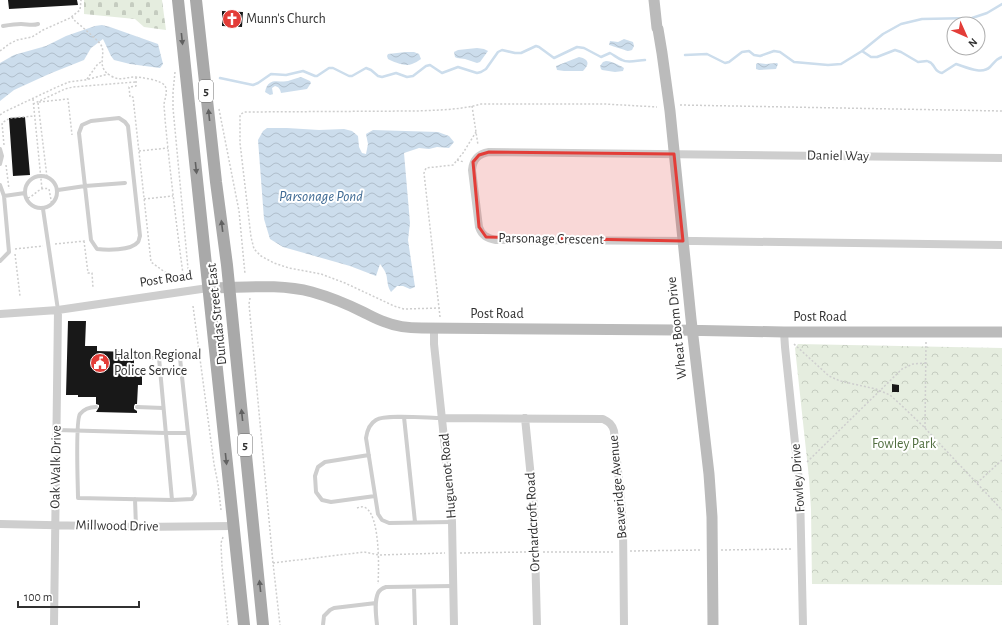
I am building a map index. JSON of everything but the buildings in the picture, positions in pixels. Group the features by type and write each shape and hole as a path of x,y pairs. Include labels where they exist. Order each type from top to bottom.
{"main road":[{"name":"Dundas Street East","path":"178,0 244,625"},
{"name":"Dundas Street East","path":"196,0 229,288 264,625"}],"street":[{"name":"Wheat Boom Drive","path":"656,0 709,481 712,517 713,625"},
{"name":"Parsonage Crescent","path":"674,154 489,152 476,158 473,162 472,170 479,227 481,232 486,237 496,240 683,241"},
{"name":"Daniel Way","path":"674,154 1002,158"},
{"path":"683,241 1002,245"},
{"name":"Post Road","path":"0,314 58,310 208,288 265,286 298,288 317,293 337,300 386,323 405,327 784,332 1002,332"},
{"name":"Oak Walk Drive","path":"54,625 58,310"},
{"name":"Huguenot Road","path":"434,328 434,344 452,522 454,625"},
{"name":"Fowley Drive","path":"784,332 800,491 803,625"},
{"name":"Beaveridge Avenue","path":"442,418 603,419 609,422 614,431 622,507 624,625"},
{"name":"Orchardcroft Road","path":"525,418 534,508 537,625"},
{"name":"Millwood Drive","path":"0,524 56,524 136,527 234,526"}],"lane":[{"path":"3,26 9,24 38,24"},
{"path":"119,118 128,126 140,236 137,243 128,248 105,250 97,248 91,240 79,133 82,125 91,121 119,118"},
{"path":"0,149 2,156 0,164"},
{"path":"37,177 47,177 54,182 58,190 57,198 52,205 43,209 35,207 28,202 26,198 26,188 30,181 37,177"},
{"path":"58,190 125,183"},
{"path":"0,185 4,196 9,252 0,261"},
{"path":"4,196 25,193"},
{"path":"43,209 58,310"},
{"path":"96,407 90,407 83,410 79,416 78,498 192,499 195,494 180,358 143,358"},
{"path":"159,358 172,500"},
{"path":"137,407 163,408"},
{"path":"442,418 382,417 371,424 367,435 378,514 382,520 389,523 452,522"},
{"path":"404,417 415,522"},
{"path":"56,430 188,433"},
{"path":"369,455 325,462 318,467 315,476 316,492 322,500 331,502 375,496"},
{"path":"135,499 136,527"},
{"path":"376,625 376,602 378,593 381,589 386,587 453,586"},
{"path":"414,587 415,625"},
{"path":"323,625 324,616 334,608 376,602"}],"path":[{"path":"0,51 17,40 32,36 72,17 80,10 81,0"},
{"path":"72,17 100,44 104,69 112,77 136,77 161,82 165,86 164,106 183,274 182,276"},
{"path":"87,79 97,65 102,61"},
{"path":"175,69 173,108 189,279"},
{"path":"0,115 69,82 109,74"},
{"path":"136,77 136,86 129,87 130,97 133,97 151,262 173,278"},
{"path":"33,104 65,89 73,87 136,82"},
{"path":"33,99 42,189"},
{"path":"38,102 68,99 72,136"},
{"path":"38,102 47,177"},
{"path":"440,308 404,309 321,274 289,268 274,263 261,256 254,249 251,237 240,143 240,115 244,112 442,110 481,104 605,104 657,107"},
{"path":"680,105 1002,111"},
{"path":"218,106 239,211 245,274"},
{"path":"472,106 478,145"},
{"path":"39,112 44,111"},
{"path":"4,145 2,123 10,118 34,116"},
{"path":"440,317 424,173 426,168 453,165 463,153 476,132"},
{"path":"139,152 168,148"},
{"path":"6,160 9,190"},
{"path":"457,160 464,162"},
{"path":"26,198 31,197 40,189 47,188 49,189 52,205"},
{"path":"144,199 173,196"},
{"path":"54,244 91,240"},
{"path":"84,241 88,273 92,273 93,288"},
{"path":"14,249 45,246"},
{"path":"250,298 249,304 274,580 280,625"},
{"path":"193,306 212,456 222,514"},
{"path":"925,428 927,332"},
{"path":"794,344 830,376 840,381 880,390 890,395 925,428 1002,510"},
{"path":"807,462 902,369 913,364 926,363"},
{"path":"977,483 1002,460"},
{"path":"357,508 366,508 375,525 379,556 378,593"},
{"path":"223,537 221,543 222,566 228,625"},
{"path":"718,550 793,549"},
{"path":"627,551 706,550"},
{"path":"273,563 364,552 379,556 444,553"},
{"path":"457,553 530,552"},
{"path":"539,552 619,552"}],"highlighted area":[{"path":"489,152 674,154 683,241 486,237 479,227 473,162 479,155"}],"green space":[{"path":"84,0 162,0 166,30 144,27 135,19 84,14"},
{"name":"Fowley Park","path":"798,344 1002,348 1002,585 812,584 811,509 795,348"}],"water":[{"path":"102,25 158,44 163,64 160,68 114,60 103,39 91,48 84,60 14,90 0,101 0,63 14,55 46,46 66,36"},
{"path":"624,39 633,42 634,46 632,50 628,51 609,45 610,41 618,42"},
{"path":"477,48 488,51 480,62 477,63 455,57 454,52 458,50"},
{"path":"414,52 419,54 421,59 413,64 406,65 390,60 387,56 388,54"},
{"path":"579,57 587,60 587,66 583,71 557,70 556,66"},
{"path":"606,61 613,62 624,68 623,71 615,72 602,70 600,66"},
{"path":"756,64 778,64 776,69 759,70 756,69"},
{"path":"301,77 310,81 311,83 307,89 281,93 279,88 275,86 272,88 273,94 270,95 265,92 266,87 271,82 288,81"},
{"name":"Parsonage Pond","path":"267,128 319,130 344,129 352,131 358,136 359,147 362,153 366,154 368,144 366,134 373,130 438,132 449,136 454,142 449,148 419,148 404,153 410,223 408,240 415,287 410,289 403,286 397,286 391,292 388,286 386,273 380,264 376,276 350,266 283,247 270,239 264,219 258,140 263,131"}],"waterway":[{"path":"862,51 883,34 901,24 922,19 972,18 987,13 1002,4"},
{"path":"220,78 253,85 271,74 286,75 303,71 317,76 329,68 333,68 349,76 352,76 366,68 382,77 396,73 407,77 413,76 426,66 430,65 442,73 458,67 477,73 486,69 498,52 502,50 521,53 536,46 554,58 577,47 584,48 601,57 610,53 624,61 630,62 645,60"},
{"path":"685,55 707,54 725,63 729,62 742,52 749,51 754,55 760,56 774,51 780,52 794,62 828,65 841,64 862,51 871,57 877,57 895,50 918,62 930,62 937,71 942,73 956,64 974,70 987,69 1002,57"}],"place":[{"name":"Munn's Church","path":"232,19"},
{"name":"Halton Regional Police Service","path":"100,363"}]}
